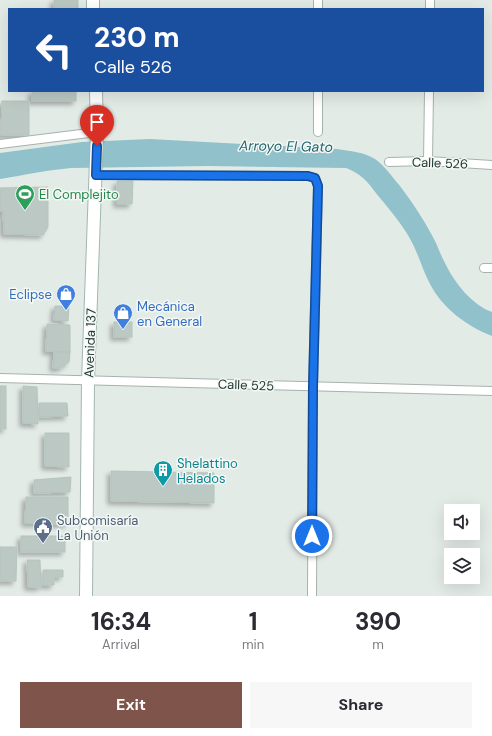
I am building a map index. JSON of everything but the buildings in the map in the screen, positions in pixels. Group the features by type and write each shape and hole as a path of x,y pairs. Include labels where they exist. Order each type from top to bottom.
{"street":[{"name":"Avenida 137","path":"86,596 88,381 96,175 96,92"},
{"path":"318,92 318,132"},
{"path":"428,161 429,92"},
{"path":"0,144 97,132"},
{"name":"Calle 526","path":"389,162 428,161 492,165"},
{"path":"96,175 308,176 315,178 318,186 313,387 312,596"},
{"name":"Calle 525","path":"0,378 492,391"}],"water":[{"path":"150,139 337,149 362,153 375,159 400,186 415,207 432,235 443,260 459,286 471,299 492,312 492,336 456,316 435,293 412,243 399,222 366,180 346,168 209,166 71,168 0,179 0,153 82,142"}],"place":[{"name":"El Complejito","path":"25,211"},
{"name":"Eclipse","path":"66,311"},
{"name":"Mecánica en General","path":"123,330"},
{"name":"Shelattino Helados","path":"163,487"},
{"name":"Subcomisaría La Unión","path":"43,544"}],"route":[{"path":"97,146 96,175 308,176 315,178 318,186 313,387 312,536"}],"water label":[{"name":"Arroyo El Gato","path":"286,146"}]}
